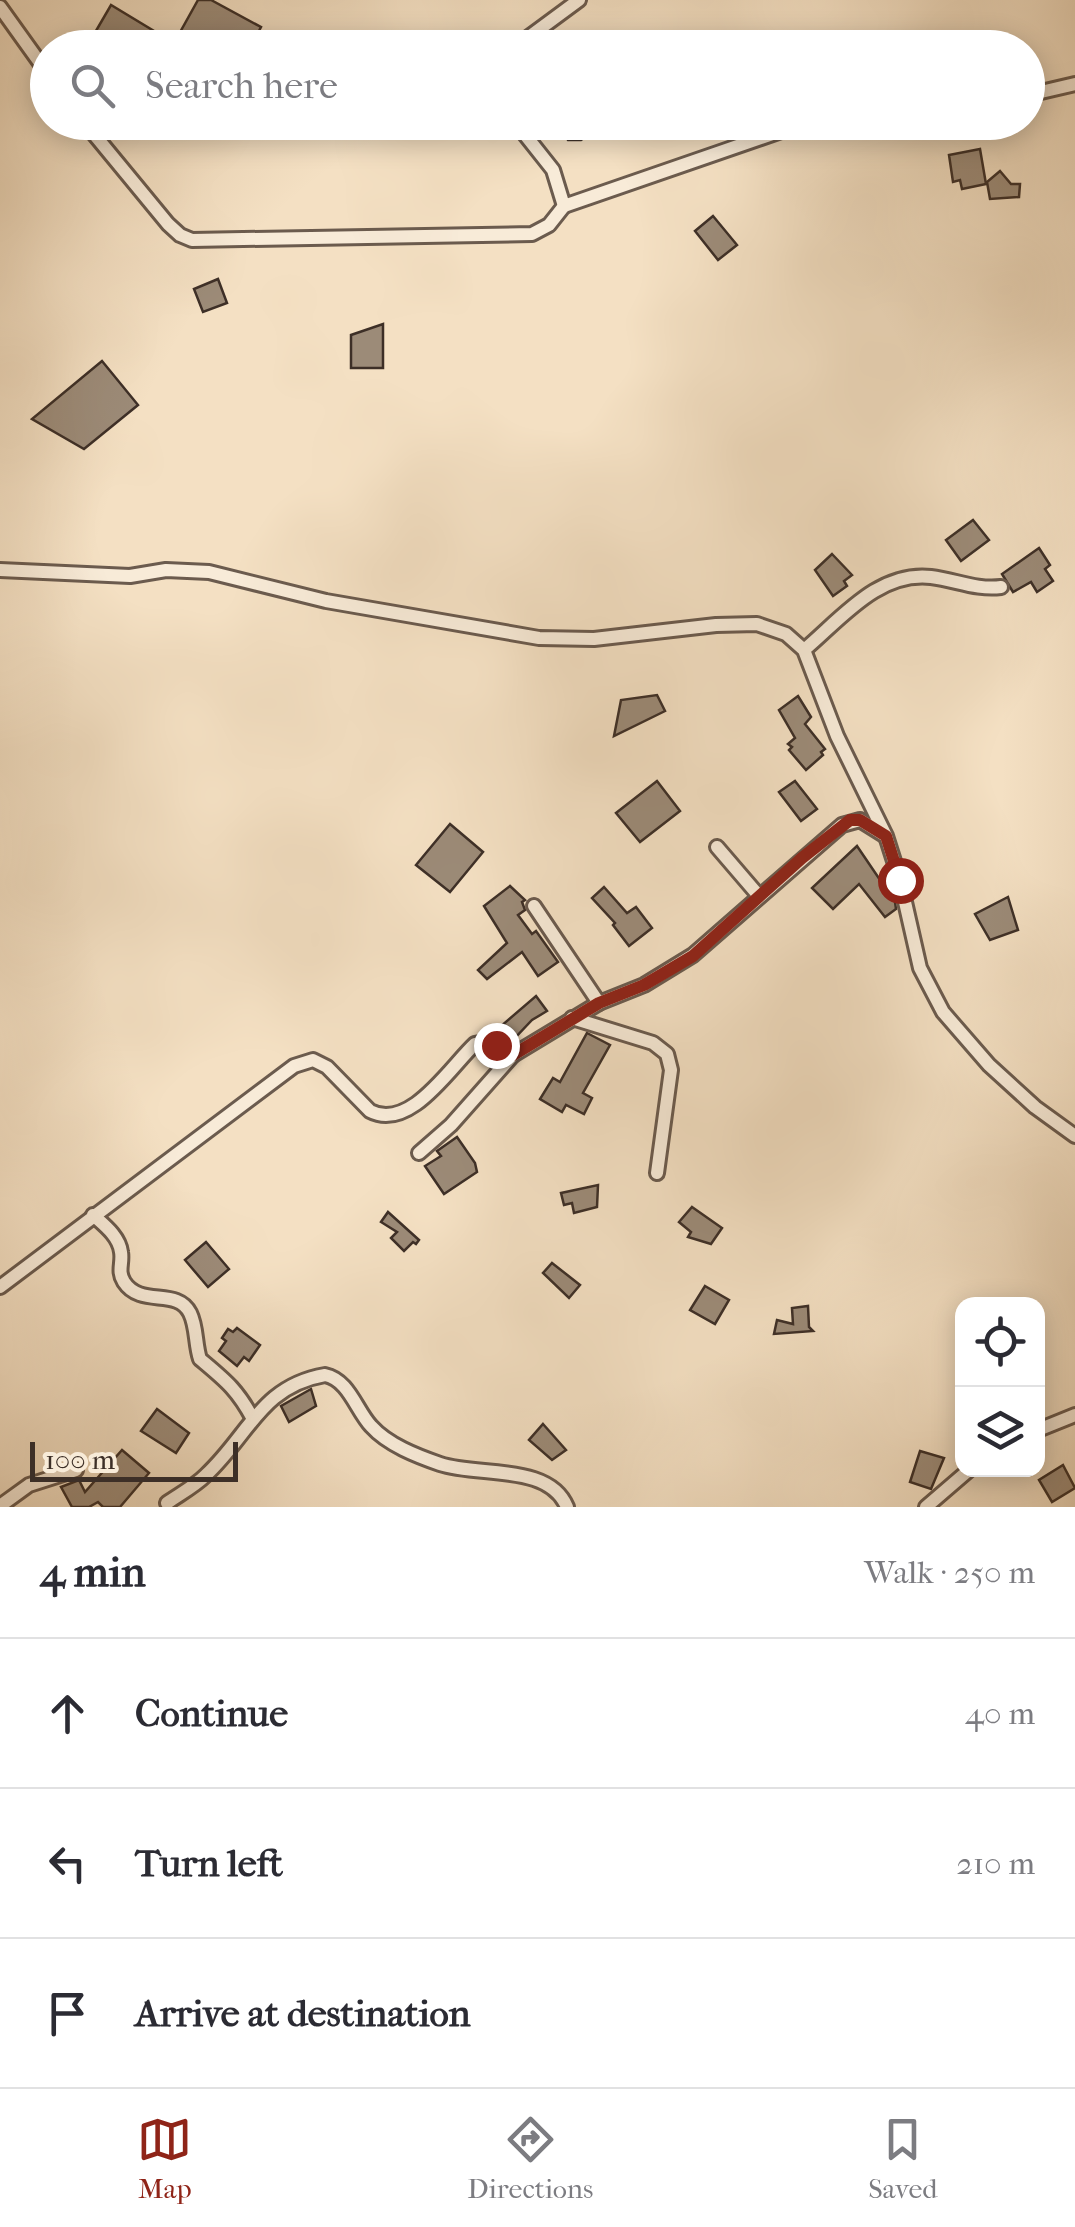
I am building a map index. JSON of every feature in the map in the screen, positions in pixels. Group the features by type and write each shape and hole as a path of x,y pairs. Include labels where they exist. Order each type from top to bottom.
{"street":[{"path":"538,30 579,0"},
{"path":"0,7 30,49"},
{"path":"1045,91 1075,84"},
{"path":"99,140 168,224 180,236 192,240 532,234 549,225 564,206 755,140"},
{"path":"529,140 553,170 564,206"},
{"path":"0,570 130,576 166,570 209,572 326,601 539,638 594,639 757,624 786,634 804,650 837,736 886,836 920,968 943,1012 989,1065 1075,1136"},
{"path":"804,650 885,584 916,577 1002,587"},
{"path":"420,1153 451,1125 513,1055 599,1003 644,985 693,956 850,820 860,820 886,836"},
{"path":"718,847 759,896"},
{"path":"534,906 599,1003"},
{"path":"572,1018 652,1043 667,1054 670,1070 658,1173"},
{"path":"0,1287 304,1060 314,1060 326,1067 370,1111 380,1116 409,1107 428,1095 476,1044 496,1045 513,1055"},
{"path":"93,1215 116,1239 122,1252 119,1273 128,1288 148,1298 176,1299 184,1304 194,1323 200,1359 226,1378 253,1419"},
{"path":"167,1503 205,1476 274,1395 293,1383 332,1376 342,1384 371,1427 388,1441 443,1465 539,1478 555,1488 567,1507"},
{"path":"1045,1427 1075,1415"},
{"path":"0,1506 29,1485 76,1470"},
{"path":"926,1507 961,1477"}],"building":[{"path":"198,0 211,0 261,27 259,30 181,30"},
{"path":"111,5 152,30 96,30"},
{"path":"980,149 986,184 962,189 960,180 953,182 949,155"},
{"path":"1000,171 1011,184 1020,184 1019,197 990,199 987,182"},
{"path":"713,216 737,245 718,260 695,231"},
{"path":"218,279 227,303 203,312 194,289"},
{"path":"383,324 383,368 351,368 351,335"},
{"path":"102,361 138,405 84,449 32,419"},
{"path":"973,520 989,540 961,561 946,540"},
{"path":"1039,548 1050,565 1045,569 1053,581 1037,592 1031,582 1013,592 1002,574"},
{"path":"832,554 852,575 844,581 847,586 833,596 815,570"},
{"path":"657,695 665,711 614,736 621,700"},
{"path":"798,696 811,717 805,724 825,749 806,770 789,750 792,747 788,744 795,738 779,710"},
{"path":"657,781 680,811 640,842 616,813"},
{"path":"795,781 817,809 801,821 779,792"},
{"path":"450,824 483,852 450,892 416,865"},
{"path":"857,846 895,902 896,909 885,917 859,884 833,909 812,888"},
{"path":"510,886 525,900 525,910 518,915 532,934 536,931 558,962 538,976 522,952 487,979 478,970 507,943 484,906"},
{"path":"604,887 627,913 636,907 652,928 629,946 592,898"},
{"path":"1008,897 1018,930 990,940 975,914"},
{"path":"536,996 547,1011 513,1040 500,1027"},
{"path":"587,1033 610,1045 583,1093 592,1098 584,1114 566,1105 562,1112 540,1099 553,1078 560,1082"},
{"path":"457,1137 477,1172 444,1194 425,1166 441,1156 437,1151"},
{"path":"598,1185 597,1207 574,1213 572,1203 564,1205 561,1193"},
{"path":"692,1207 722,1228 711,1244 688,1237 691,1232 679,1222"},
{"path":"388,1212 419,1240 416,1244 413,1242 404,1251 391,1238 397,1232 381,1222"},
{"path":"206,1242 229,1269 208,1287 185,1260"},
{"path":"552,1263 580,1285 569,1298 543,1273"},
{"path":"705,1286 729,1300 715,1324 690,1310"},
{"path":"808,1306 809,1327 813,1331 774,1334 777,1320 793,1324 792,1308"},
{"path":"237,1328 260,1345 249,1361 244,1357 237,1366 219,1351 228,1329 233,1332"},
{"path":"311,1389 316,1406 289,1422 281,1406"},
{"path":"157,1409 189,1433 176,1453 141,1431"},
{"path":"543,1424 566,1450 552,1460 529,1440"},
{"path":"122,1450 149,1473 120,1507 103,1507 98,1502 89,1507 72,1507 61,1487 79,1480 85,1492"},
{"path":"920,1451 944,1458 931,1489 910,1482"},
{"path":"1063,1465 1075,1488 1052,1502 1039,1480"}],"route":[{"path":"496,1045 513,1055 599,1003 644,985 693,956 850,820 869,824 886,836 900,880"}]}
